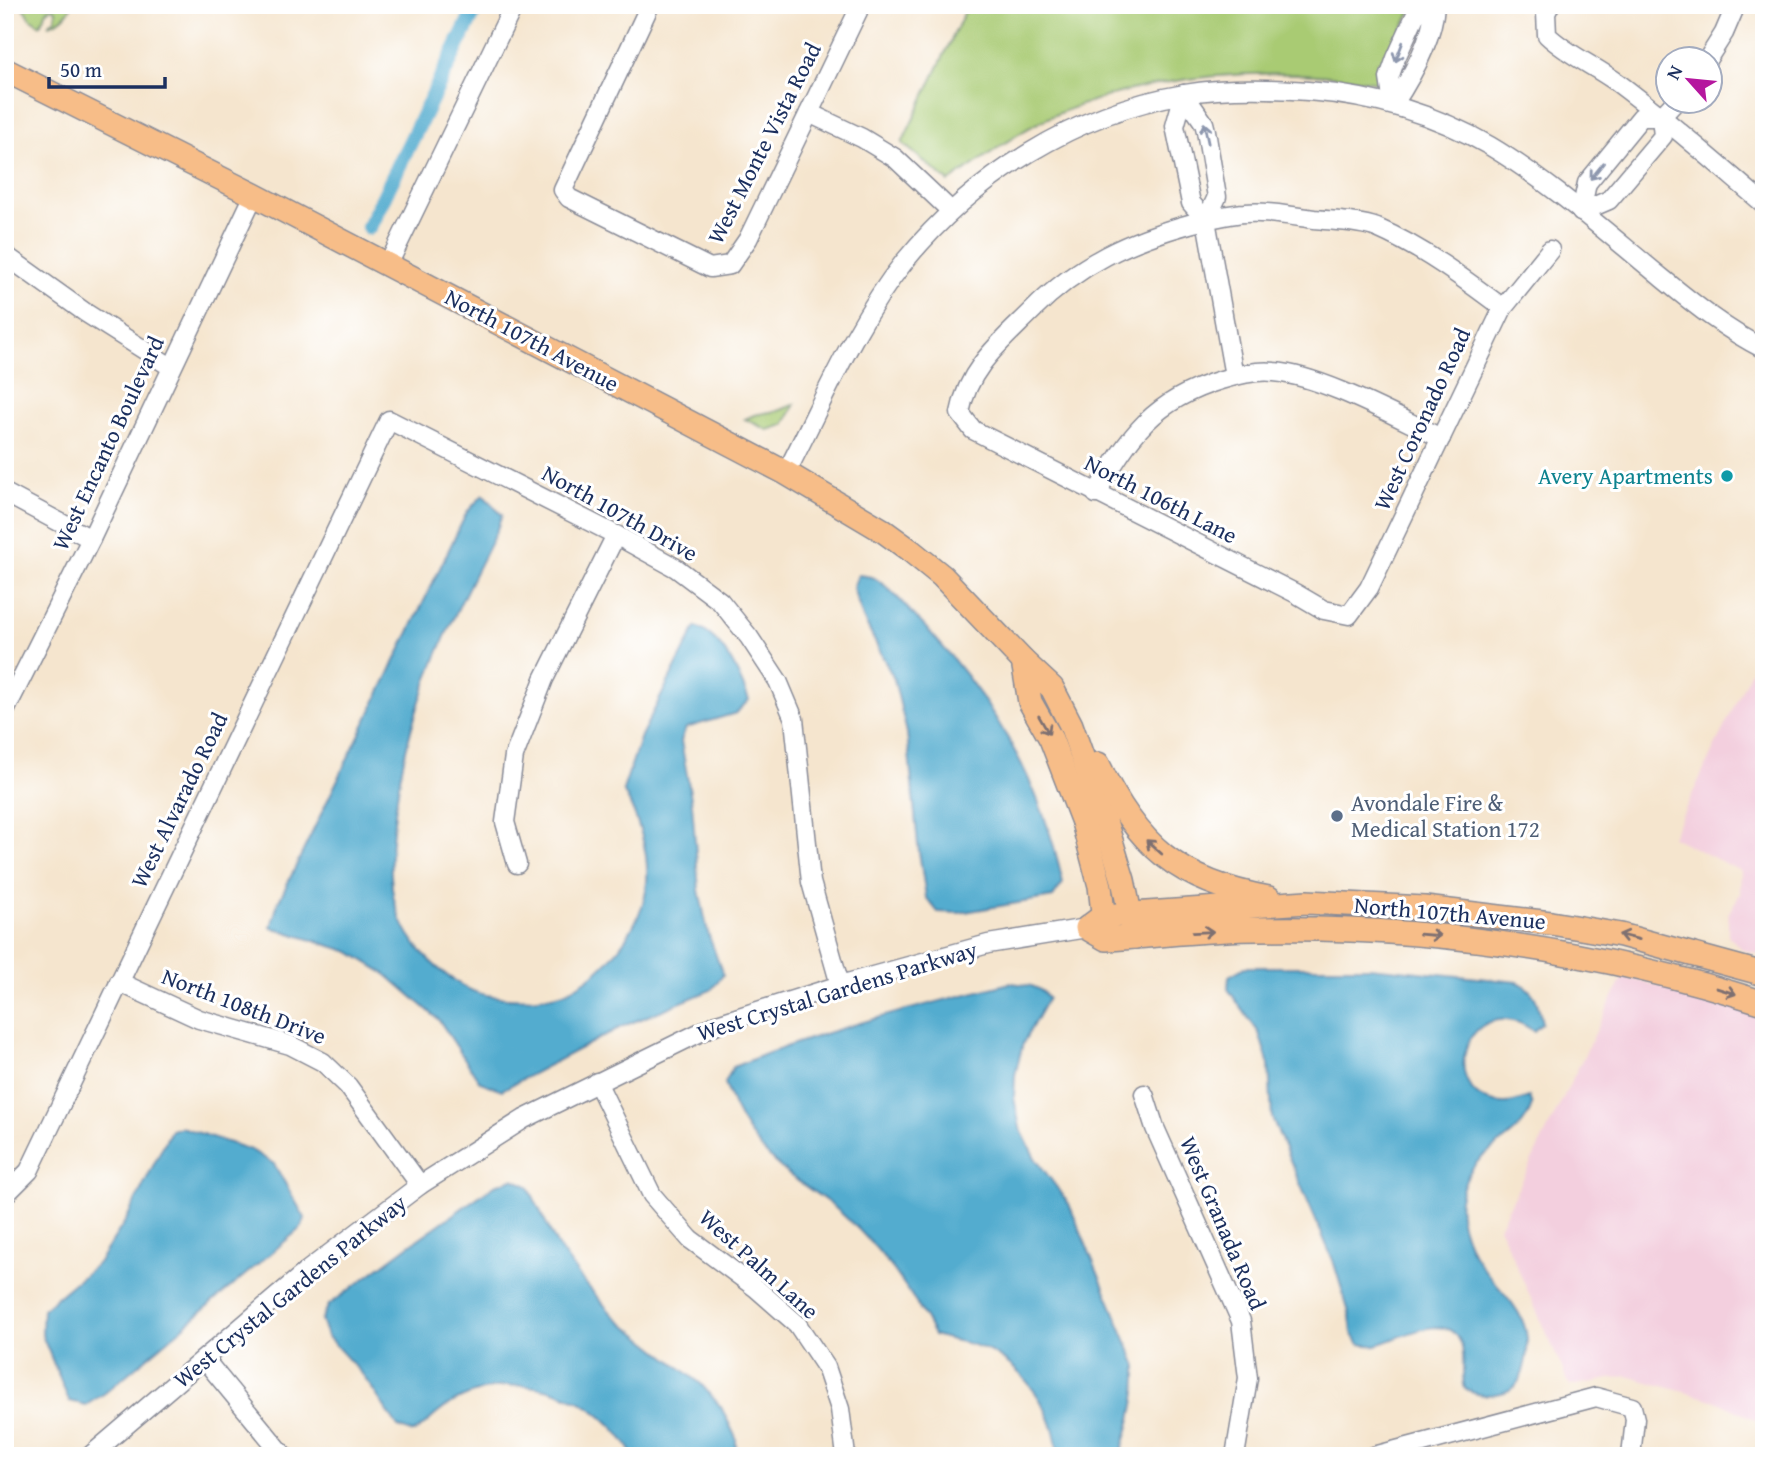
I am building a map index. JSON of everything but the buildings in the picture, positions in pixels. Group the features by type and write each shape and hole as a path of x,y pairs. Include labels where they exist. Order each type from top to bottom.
{"main road":[{"name":"North 107th Avenue","path":"5,70 254,195 786,473 883,530 932,567 1052,688 1071,725 1105,821 1114,927"},
{"path":"1023,661 1030,702 1051,738 1083,822 1100,887 1114,927"},
{"path":"1071,725 1091,749 1126,816 1157,851 1197,877 1221,887 1264,897 1307,902"},
{"name":"North 107th Avenue","path":"1114,927 1307,902 1378,904 1551,923 1621,935 1764,974"},
{"path":"1377,931 1378,904"},
{"name":"North 107th Avenue","path":"1114,927 1377,931 1452,937 1584,956 1648,969 1764,1003"}],"street":[{"path":"388,265 514,5"},
{"name":"West Monte Vista Road","path":"650,5 563,190 569,198 710,268 730,265 748,239 861,5"},
{"path":"1393,105 1389,78 1415,16 1427,5"},
{"path":"1393,105 1410,80 1434,24 1435,5"},
{"path":"1550,5 1546,13 1547,35 1561,48 1598,68 1661,117 1764,204"},
{"path":"1716,46 1736,5"},
{"path":"786,473 874,305 904,262 951,211 995,174 1046,143 1108,115 1184,94 1226,90 1296,90 1353,96 1393,105 1446,124 1488,145 1535,176 1692,305 1764,349"},
{"path":"1184,94 1204,122 1217,197 1206,220"},
{"path":"1184,94 1175,126 1191,203 1206,220 1234,376"},
{"path":"809,113 882,149 920,180 951,211"},
{"path":"1581,212 1587,183 1641,117 1661,117"},
{"path":"1581,212 1609,200 1637,167 1663,136 1661,117"},
{"path":"1615,149 1637,167"},
{"path":"1182,165 1210,159"},
{"name":"West Encanto Boulevard","path":"5,711 91,538 254,195"},
{"path":"1206,220 1245,213 1374,227 1419,250 1503,308"},
{"name":"North 106th Lane","path":"1206,220 1128,243 1088,265 1050,292 995,345 971,380 963,397 960,413 973,430 1096,494 1324,610 1349,615"},
{"name":"West Coronado Road","path":"1349,615 1369,588 1503,308 1550,250"},
{"path":"5,255 86,313 171,367"},
{"path":"1096,494 1130,438 1152,416 1175,398 1234,376 1273,371 1300,377 1335,389 1441,438"},
{"name":"North 107th Drive","path":"389,421 617,535 676,568 720,601 749,636 778,681 794,719 811,882 840,985"},
{"name":"West Alvarado Road","path":"5,1195 29,1171 389,421"},
{"path":"5,493 91,538"},
{"path":"517,864 505,822 514,756 544,679 617,535"},
{"name":"West Crystal Gardens Parkway","path":"90,1456 308,1270 420,1185 524,1119 717,1024 840,985 988,944 1114,927"},
{"name":"North 108th Drive","path":"119,982 199,1019 290,1045 323,1062 348,1086 420,1185"},
{"name":"West Palm Lane","path":"597,1082 652,1195 690,1239 756,1288 797,1324 826,1367 840,1409 846,1456"},
{"name":"West Granada Road","path":"1144,1094 1155,1128 1241,1321 1248,1378 1235,1456"},
{"path":"205,1360 284,1456"},
{"path":"1374,1456 1596,1397 1632,1407 1635,1419 1631,1456"}],"shaded area":[{"path":"1764,643 1764,955 1743,950 1728,936 1728,914 1740,894 1741,871 1672,837"},
{"path":"1623,977 1714,999 1764,1015 1764,1424 1716,1401 1627,1376 1570,1386 1499,1227"}],"green space":[{"path":"21,5 72,5 63,18 48,25 55,19 56,10 52,8 47,11 40,25 31,19"},
{"path":"968,5 1414,5 1376,82 1296,74 1255,74 1214,76 1134,89 1095,100 1043,121 1015,136 949,182 902,143"},
{"path":"795,404 784,425 768,430 745,419 781,410"}],"water":[{"path":"483,495 502,515 446,634 420,702 401,774 392,841 392,887 400,917 416,945 446,975 478,993 500,997 538,998 572,989 597,971 630,933 644,899 647,869 644,845 638,822 623,790 641,736 696,627 715,639 722,648 735,668 749,700 736,713 686,728 681,741 692,804 699,890 708,933 723,975 711,990 621,1027 502,1090 480,1082 439,1020 387,975 350,952 271,927 278,903 467,512"},
{"path":"858,575 872,577 885,585 940,643 988,705 1008,738 1041,807 1053,844 1063,883 1053,897 959,913 938,912 926,897 907,733 894,679 863,618 853,588"},
{"path":"1245,967 1369,967 1518,982 1533,994 1542,1023 1534,1031 1510,1020 1490,1022 1476,1032 1466,1048 1464,1066 1468,1083 1481,1097 1506,1103 1529,1097 1532,1105 1516,1130 1474,1166 1465,1180 1459,1206 1463,1229 1472,1250 1514,1306 1526,1332 1527,1349 1523,1373 1510,1390 1486,1395 1465,1389 1462,1346 1453,1332 1444,1328 1421,1330 1376,1345 1359,1344 1352,1333 1350,1316 1333,1260 1272,1118 1269,1065 1259,1033 1228,989 1229,976"},
{"path":"1010,983 1036,988 1048,998 1023,1043 1015,1075 1014,1098 1020,1128 1035,1158 1069,1204 1137,1366 1135,1401 1120,1456 1058,1456 1056,1440 1045,1408 1026,1381 1015,1369 987,1350 934,1335 904,1284 868,1239 834,1207 777,1165 758,1144 735,1109 725,1083 733,1067 801,1042 870,1020"},
{"path":"181,1127 251,1150 274,1164 305,1218 302,1227 105,1393 86,1405 69,1401 42,1335 43,1309 98,1263 126,1220 171,1130"},
{"path":"513,1179 528,1186 557,1245 612,1314 701,1384 721,1407 736,1438 736,1456 633,1456 618,1433 588,1406 551,1390 531,1386 491,1388 471,1394 445,1407 413,1433 398,1427 363,1375 327,1336 321,1320 329,1305 407,1247 495,1185"}],"waterway":[{"path":"369,227 477,5"}],"place":[{"name":"Avery Apartments","path":"1727,476"},
{"name":"Avondale Fire & Medical Station 172","path":"1337,816"}]}
